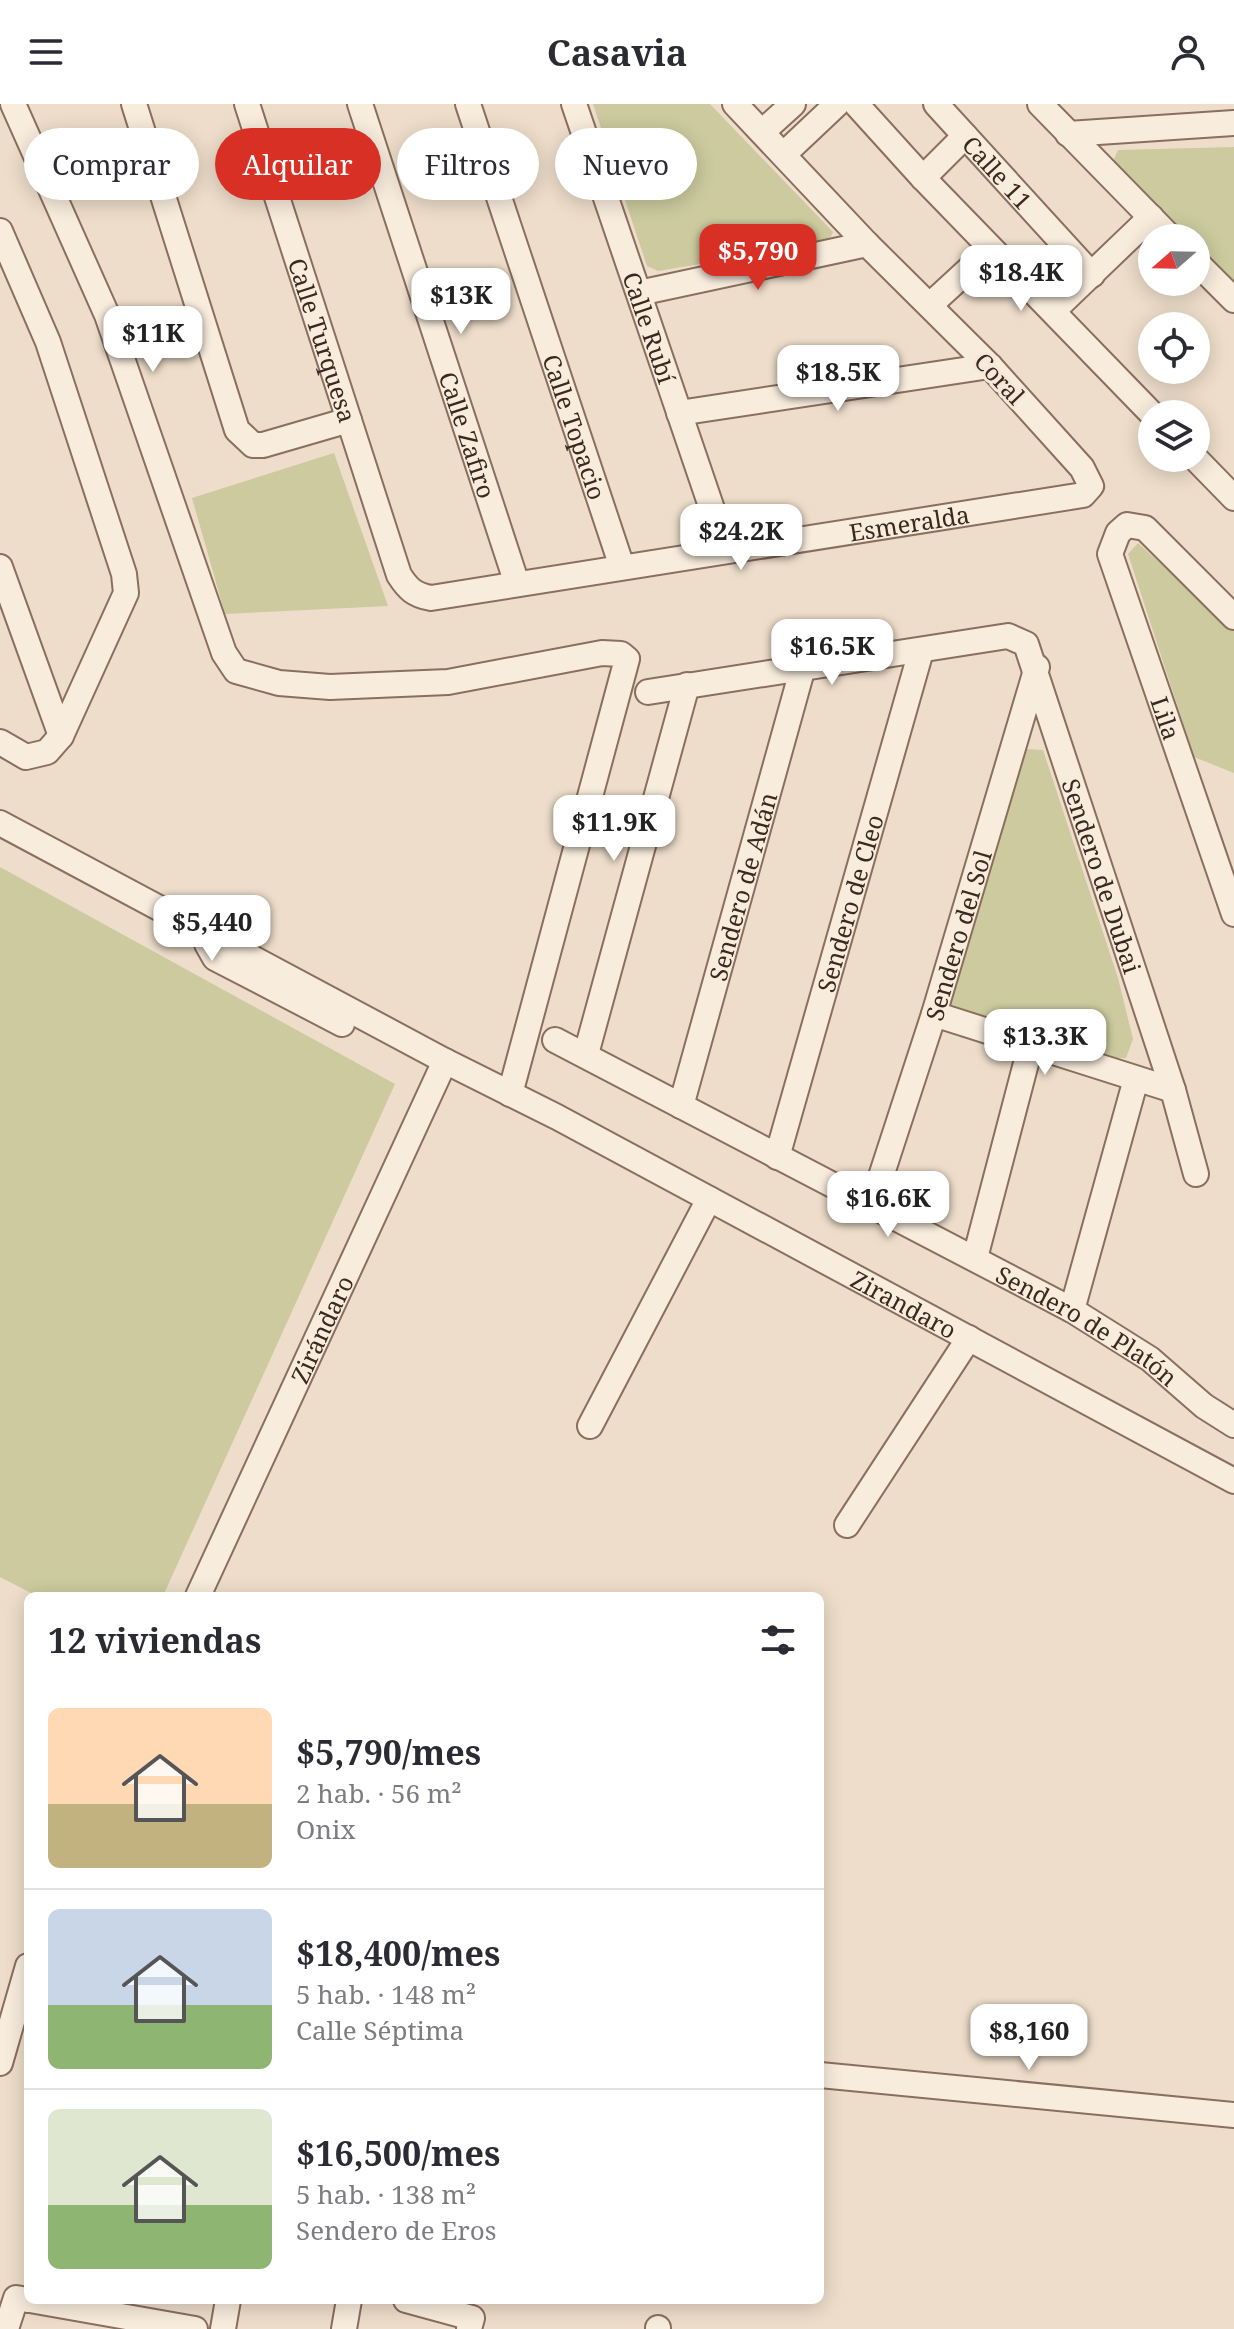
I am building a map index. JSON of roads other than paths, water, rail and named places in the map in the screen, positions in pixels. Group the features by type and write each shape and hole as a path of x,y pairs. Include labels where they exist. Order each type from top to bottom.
{"street":[{"path":"13,104 107,315 224,653 236,671 279,683 330,687 448,682 602,653 621,654 627,659 510,1094"},
{"path":"134,104 237,430 253,445 263,445 349,420"},
{"name":"Calle Turquesa","path":"247,104 399,575"},
{"name":"Calle Zafiro","path":"360,104 517,584"},
{"name":"Calle Topacio","path":"468,104 622,567"},
{"name":"Calle Rubí","path":"574,104 726,550"},
{"name":"Coral","path":"735,104 867,244 990,366 1082,468 1091,486"},
{"path":"762,132 793,104"},
{"path":"784,154 837,104"},
{"path":"856,104 923,178 1139,400"},
{"name":"Calle 11","path":"936,104 1092,275"},
{"path":"1040,104 1158,224"},
{"path":"1068,134 1234,123"},
{"path":"923,178 965,136"},
{"path":"1053,311 1151,217"},
{"path":"0,231 48,342 124,574 126,593 61,736 47,752 26,757 0,742"},
{"path":"639,293 867,244"},
{"path":"930,305 991,249"},
{"path":"1210,276 1234,300"},
{"path":"679,413 990,366"},
{"path":"1209,472 1234,498"},
{"name":"Esmeralda","path":"399,575 410,591 431,598 1083,495 1091,486"},
{"name":"Lila","path":"1234,617 1145,528 1127,525 1118,533 1110,554 1208,830 1234,914"},
{"path":"0,567 61,736"},
{"name":"Sendero de Dubai","path":"921,651 1008,636 1026,644 1037,667 1173,1090 1196,1174"},
{"path":"648,692 921,651"},
{"name":"Sendero de Cleo","path":"777,1157 921,651"},
{"name":"Sendero de Adán","path":"681,1106 803,667"},
{"name":"Sendero del Sol","path":"872,1204 934,1014 1037,667"},
{"path":"586,1054 687,685"},
{"name":"Zirandaro","path":"0,823 209,934 207,944 215,958 442,1068 510,1094 1234,1481"},
{"path":"1208,830 1234,839"},
{"path":"934,1014 1030,1048 1173,1090"},
{"name":"Sendero de Platón","path":"555,1040 1072,1310 1150,1359 1231,1423"},
{"path":"975,1258 1030,1048"},
{"name":"Zirándaro","path":"200,1592 442,1068"},
{"path":"1072,1310 1136,1079"},
{"path":"590,1426 709,1199"},
{"path":"847,1525 969,1338"},
{"path":"0,2063 20,1973"},
{"path":"824,2075 1234,2115"},
{"path":"6,2329 16,2298 24,2299"},
{"path":"52,2304 195,2329"},
{"path":"223,2329 227,2304"},
{"path":"344,2329 348,2304"},
{"path":"421,2304 472,2318 469,2329"}]}
